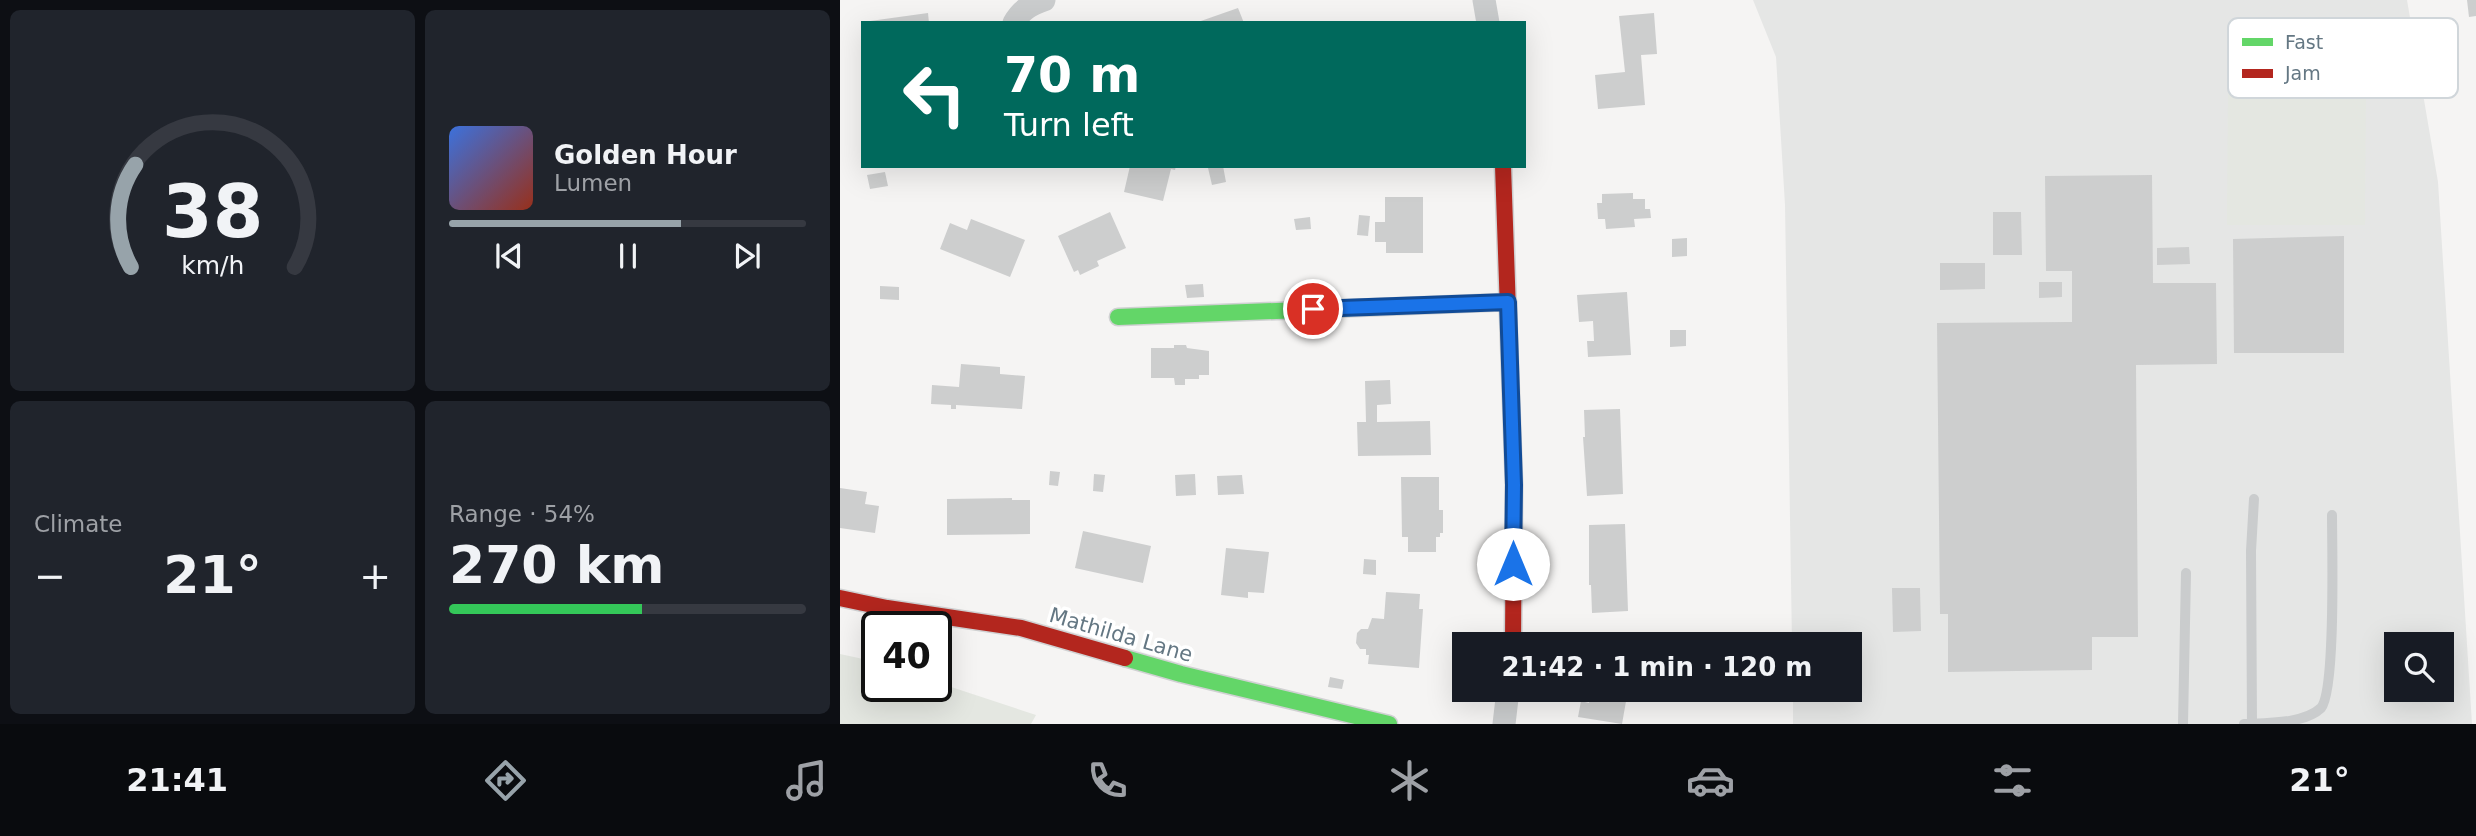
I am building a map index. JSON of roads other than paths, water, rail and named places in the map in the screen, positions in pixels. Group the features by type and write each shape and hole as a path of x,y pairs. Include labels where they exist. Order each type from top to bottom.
{"street":[{"path":"1015,21 1030,5 1044,0"},
{"path":"1484,0 1488,21"},
{"path":"1503,168 1514,485 1513,632"},
{"path":"1118,317 1508,302"},
{"name":"Mathilda Lane","path":"840,598 887,608 1021,628 1181,674 1389,724"},
{"path":"1504,724 1507,702"}],"lane":[{"path":"2252,724 2251,551 2254,499"},
{"path":"2244,724 2296,721 2309,718 2322,707 2326,696 2332,623 2332,515"},
{"path":"2183,724 2186,573"}]}
